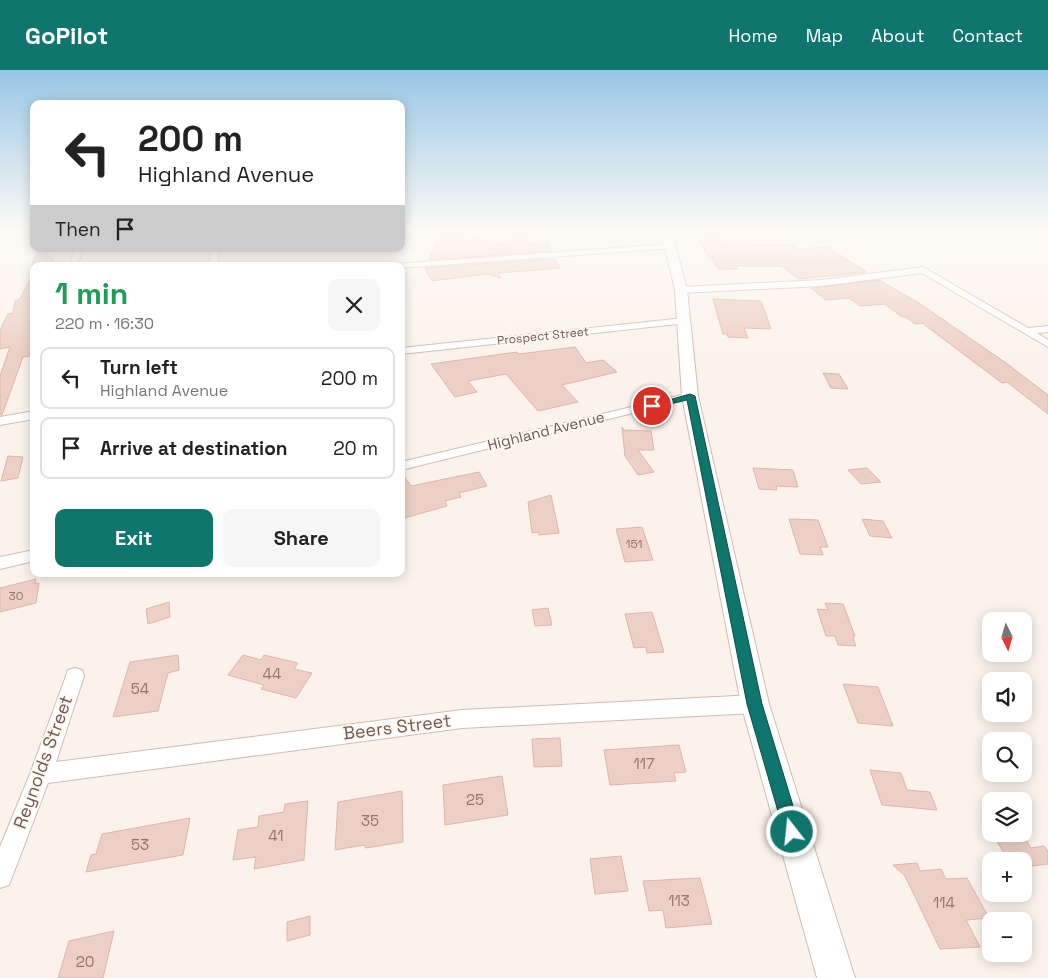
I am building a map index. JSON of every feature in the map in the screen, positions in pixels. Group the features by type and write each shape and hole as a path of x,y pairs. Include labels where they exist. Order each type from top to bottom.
{"street":[{"path":"676,271 681,290 690,396 755,704 836,978"},
{"path":"681,290 821,283 912,271"},
{"path":"925,271 1048,344"},
{"name":"Prospect Street","path":"405,352 684,321"},
{"path":"1027,331 1048,329"},
{"name":"Highland Avenue","path":"405,465 690,396"},
{"path":"0,421 30,416"},
{"path":"0,563 30,556"},
{"name":"Reynolds Street","path":"0,876 41,774 75,676"},
{"name":"Beers Street","path":"41,774 462,719 755,704"}],"building":[{"path":"427,271 518,271 498,273 501,278 487,274 432,281"},
{"path":"788,271 867,272 799,279"},
{"path":"30,279 30,356 23,357 2,415 0,415 0,376 10,347 0,349 0,330 8,314 13,313 15,301 20,299"},
{"path":"879,280 919,303 1006,363 1048,395 1048,414 1007,382 1002,383 922,323 915,324 885,304 860,306 849,298 826,300 811,288"},
{"path":"713,299 761,301 771,329 744,328 748,338 728,337 727,334 723,334"},
{"path":"575,347 586,363 603,360 617,372 562,385 578,402 538,411 506,374 468,381 477,392 455,397 431,364 517,352 519,354"},
{"path":"823,373 839,374 848,389 831,388"},
{"path":"622,427 624,430 651,431 654,450 638,450 654,472 638,475 625,456"},
{"path":"8,456 23,457 18,478 1,481"},
{"path":"753,468 793,470 798,487 776,486 777,490 759,489"},
{"path":"867,468 881,482 861,484 848,470"},
{"path":"479,472 487,486 459,493 461,497 445,501 447,506 405,518 405,478 411,486"},
{"path":"551,495 559,533 539,535 539,532 532,533 528,502"},
{"path":"789,519 818,520 828,547 820,547 823,555 800,554"},
{"path":"862,519 883,521 892,538 870,536"},
{"path":"642,527 653,560 625,562 616,529"},
{"path":"36,579 35,584 39,583 36,603 0,612 0,588"},
{"path":"169,602 170,617 148,624 146,609"},
{"path":"825,603 843,604 855,636 853,638 856,646 838,645 835,636 826,636 817,609 828,610"},
{"path":"548,608 552,625 535,626 532,610"},
{"path":"652,612 664,652 647,653 646,647 634,648 625,614"},
{"path":"178,655 179,670 168,673 158,711 113,717 130,662"},
{"path":"243,655 261,660 264,655 298,663 294,669 312,673 296,698 261,689 264,685 228,675"},
{"path":"843,684 878,687 893,726 858,723"},
{"path":"560,738 562,766 534,767 532,739"},
{"path":"679,745 686,772 674,773 676,781 610,785 604,750"},
{"path":"870,770 901,773 907,790 930,792 937,810 882,805"},
{"path":"502,776 508,815 445,825 443,785"},
{"path":"402,791 403,842 366,848 364,845 335,850 338,802"},
{"path":"308,801 304,860 254,869 256,857 233,860 238,830 258,827 259,816 284,812 285,804"},
{"path":"190,818 183,855 86,872 91,855 96,854 102,834"},
{"path":"997,842 1027,842 1031,848 1044,846 1048,851 1048,864 1032,866 1032,852 1004,852"},
{"path":"621,856 628,891 595,894 590,859"},
{"path":"917,863 920,871 941,869 946,879 967,878 986,912 982,912 982,919 966,920 980,947 940,949 905,876 893,865"},
{"path":"700,878 712,924 666,928 663,910 649,911 643,881"},
{"path":"310,916 310,935 287,941 287,922"},
{"path":"114,931 103,978 58,978 69,941"}],"route":[{"path":"652,406 690,396 755,704 792,832"}]}
